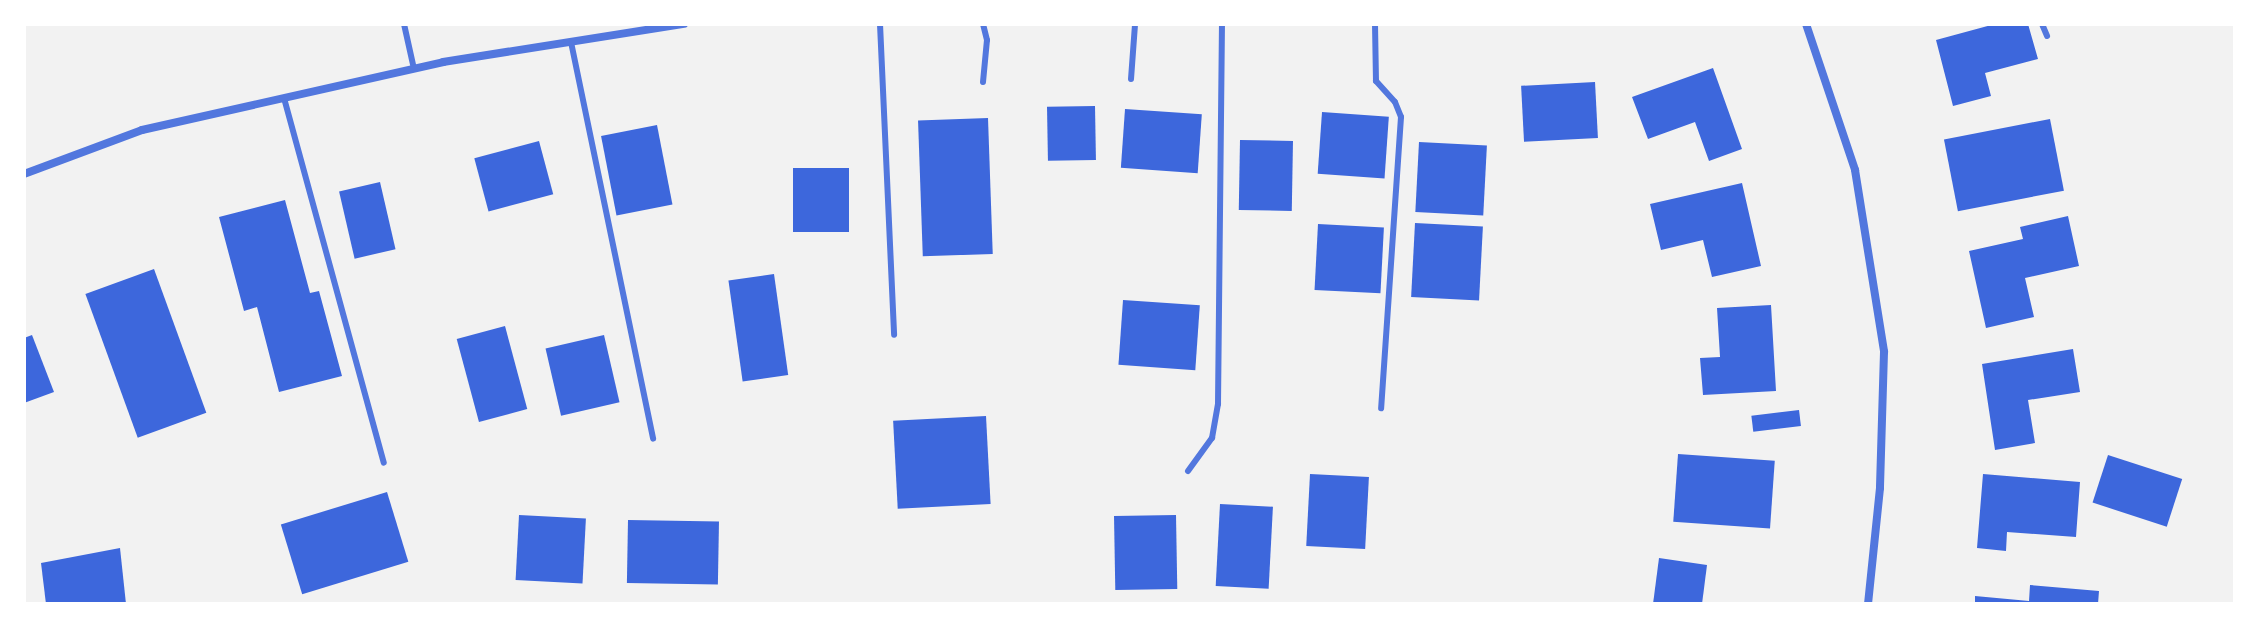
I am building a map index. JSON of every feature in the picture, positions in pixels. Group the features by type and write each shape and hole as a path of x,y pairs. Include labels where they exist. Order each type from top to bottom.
{"street":[{"path":"24,174 142,130 414,69 684,24"},
{"path":"1806,24 1855,170 1884,352 1880,488 1868,604"}],"lane":[{"path":"404,24 414,69"},
{"path":"880,24 894,335"},
{"path":"983,24 987,40 983,82"},
{"path":"1131,79 1135,24"},
{"path":"1188,471 1212,438 1218,404 1222,24"},
{"path":"1375,24 1376,81 1395,102 1401,117 1381,408"},
{"path":"2042,24 2047,36"},
{"path":"571,42 653,439"},
{"path":"284,98 384,463"}],"building":[{"path":"1995,24 2028,24 2038,59 1985,73 1991,96 1953,106 1936,40"},
{"path":"1713,68 1742,149 1709,161 1695,122 1648,139 1632,97"},
{"path":"1595,82 1598,138 1524,142 1521,86"},
{"path":"1095,106 1096,160 1048,161 1047,107"},
{"path":"1125,109 1202,114 1198,173 1121,168"},
{"path":"1322,112 1389,117 1385,179 1318,174"},
{"path":"988,118 993,254 923,256 918,120"},
{"path":"2050,119 2064,191 1958,211 1944,140"},
{"path":"657,125 672,205 617,215 601,136"},
{"path":"1240,140 1293,141 1292,211 1239,210"},
{"path":"539,141 553,194 489,211 474,158"},
{"path":"1419,142 1487,146 1483,215 1415,212"},
{"path":"793,168 849,168 849,232 793,232"},
{"path":"380,182 396,249 355,259 339,191"},
{"path":"1742,183 1761,266 1712,277 1703,240 1661,250 1650,204"},
{"path":"285,200 310,293 319,291 342,376 279,392 257,307 244,311 219,217"},
{"path":"2068,216 2079,266 2025,278 2034,317 1986,328 1969,251 2023,239 2020,227"},
{"path":"1415,223 1483,227 1479,300 1411,297"},
{"path":"1318,224 1384,227 1380,293 1315,290"},
{"path":"154,269 206,413 138,438 85,294"},
{"path":"774,274 788,375 743,381 728,280"},
{"path":"1123,300 1200,305 1195,370 1118,365"},
{"path":"1771,305 1776,391 1703,395 1700,358 1720,357 1717,308"},
{"path":"505,326 527,409 479,422 457,339"},
{"path":"32,335 54,392 24,403 24,338"},
{"path":"604,335 620,402 561,416 546,348"},
{"path":"2073,349 2080,392 2028,400 2035,443 1995,450 1982,364"},
{"path":"1799,410 1801,426 1753,432 1751,416"},
{"path":"986,416 991,504 898,509 893,421"},
{"path":"1678,454 1775,461 1770,529 1673,522"},
{"path":"2108,455 2182,479 2167,527 2093,503"},
{"path":"1310,474 1369,477 1365,549 1306,546"},
{"path":"1983,474 2080,482 2076,537 2007,532 2006,551 1977,548"},
{"path":"387,492 408,562 302,594 281,524"},
{"path":"1220,504 1273,507 1269,589 1216,586"},
{"path":"519,515 586,519 583,583 516,580"},
{"path":"1176,515 1177,589 1115,590 1114,516"},
{"path":"628,520 719,522 718,585 627,583"},
{"path":"120,548 126,604 46,604 41,563"},
{"path":"1659,558 1707,565 1702,604 1653,604"},
{"path":"2030,585 2099,591 2098,604 1975,604 1975,596 2029,601"}]}
